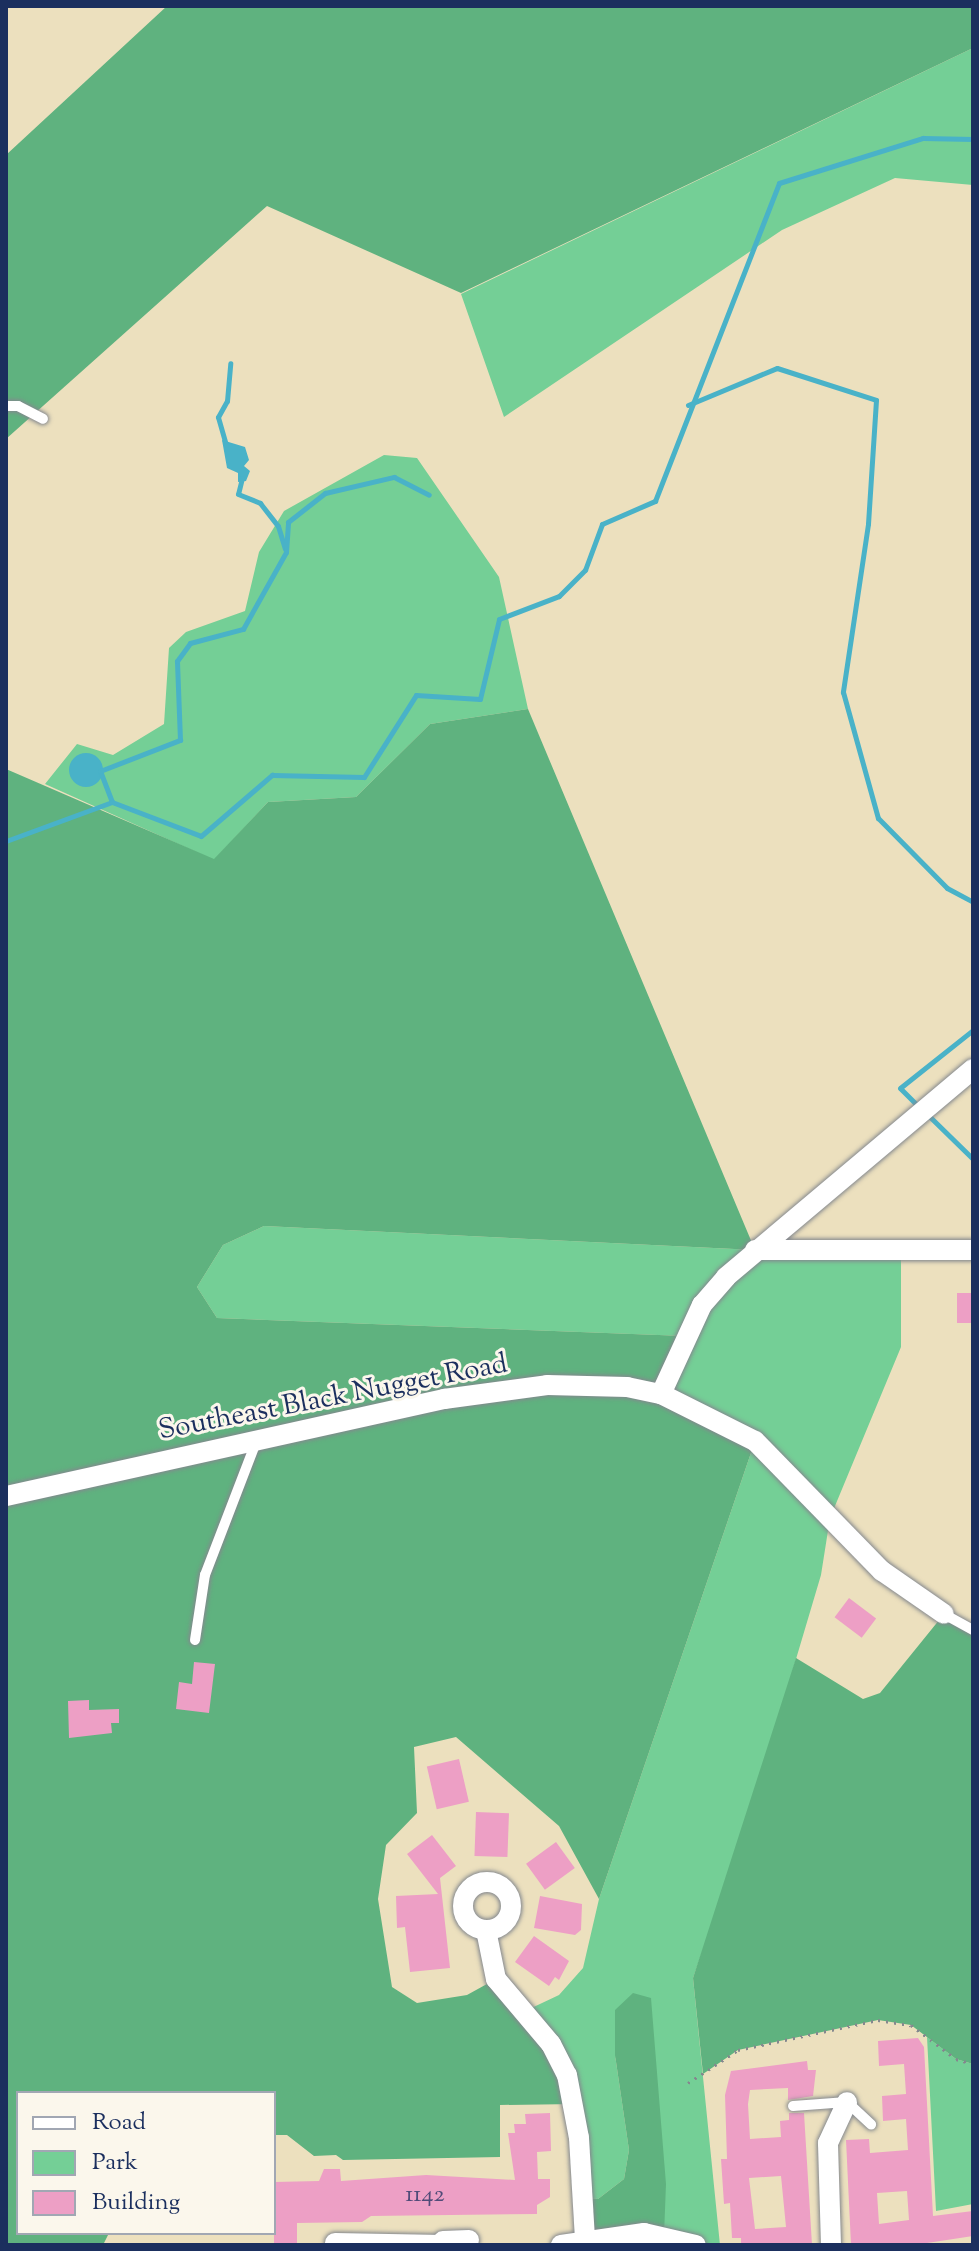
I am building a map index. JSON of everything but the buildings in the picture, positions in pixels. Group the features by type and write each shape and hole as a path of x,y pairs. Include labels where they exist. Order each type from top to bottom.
{"street":[{"path":"661,1394 702,1305 755,1250 973,1069"},
{"path":"755,1250 973,1250"},
{"name":"Southeast Black Nugget Road","path":"6,1496 257,1440 519,1388 590,1384 661,1394 755,1441 882,1571 944,1614"},
{"path":"486,1930 496,1979 551,2044 567,2075 579,2138 585,2238"},
{"path":"831,2245 836,2220 821,2196 828,2143 847,2102"},
{"path":"561,2245 585,2238 644,2233 696,2245"},
{"path":"335,2243 443,2243 469,2240"}],"lane":[{"path":"6,406 18,406 43,419"},
{"path":"195,1640 205,1575 257,1440"},
{"name":"Southeast Black Nugget Road","path":"944,1614 973,1630"},
{"path":"793,2106 847,2102 871,2124"}],"path":[{"path":"688,2083 738,2050 878,2020 911,2025 956,2059 973,2064"}],"green space":[{"path":"167,6 973,6 973,48 461,293 267,206 6,439 6,155"},
{"path":"973,48 973,185 895,178 782,230 504,417 461,294"},
{"path":"384,455 417,458 499,577 528,709 430,724 356,797 268,802 214,860 45,784 77,744 113,755 164,724 169,648 186,632 245,611 259,552 284,511"},
{"path":"528,709 755,1250 264,1226 223,1245 197,1287 217,1318 685,1336 661,1394 755,1441 599,1899 559,1826 456,1737 414,1747 417,1813 386,1845 378,1899 392,1987 417,2003 467,1995 496,1979 523,2012 575,2104 500,2105 500,2157 343,2160 336,2155 314,2156 287,2135 276,2135 276,2091 16,2091 16,2235 108,2235 103,2245 6,2245 6,769 214,859 268,802 356,797 430,724"},
{"path":"264,1226 755,1250 901,1250 901,1347 830,1518 821,1575 750,1814 693,1978 720,2245 665,2245 615,2055 629,2150 624,2179 598,2199 582,2198 575,2104 523,2012 559,1995 583,1968 599,1899 755,1441 661,1394 684,1336 217,1318 197,1287 223,1245"},
{"path":"944,1614 973,1628 973,2064 956,2059 911,2025 878,2020 738,2050 703,2074 693,1978 796,1658 863,1699 880,1693"},
{"path":"633,1993 651,1998 666,2184 664,2235 696,2245 561,2245 585,2238 582,2198 598,2199 624,2179 629,2150 615,2055 615,2010"},
{"path":"927,2037 956,2059 973,2064 973,2204 936,2211"}],"water":[{"path":"222,440 245,447 249,460 244,466 250,471 246,481 238,482 238,473 227,468"},
{"path":"86,753 98,758 103,770 98,782 86,787 74,782 69,770 74,758"}],"waterway":[{"path":"6,841 112,802 201,836 272,775 364,777 416,695 480,699 499,619 559,596 585,570 602,524 655,501 779,183 923,138 973,139"},
{"path":"226,445 218,417 227,401 230,363"},
{"path":"688,405 777,368 876,400 868,524 843,692 878,818 947,888 973,902"},
{"path":"112,802 100,771 180,740 177,661 190,643 243,629 286,552 288,522 325,493 394,477 429,495"},
{"path":"242,478 238,494 260,503 278,526 285,549"},
{"path":"920,1108 900,1088 973,1030"},
{"path":"928,1115 973,1159"}]}
